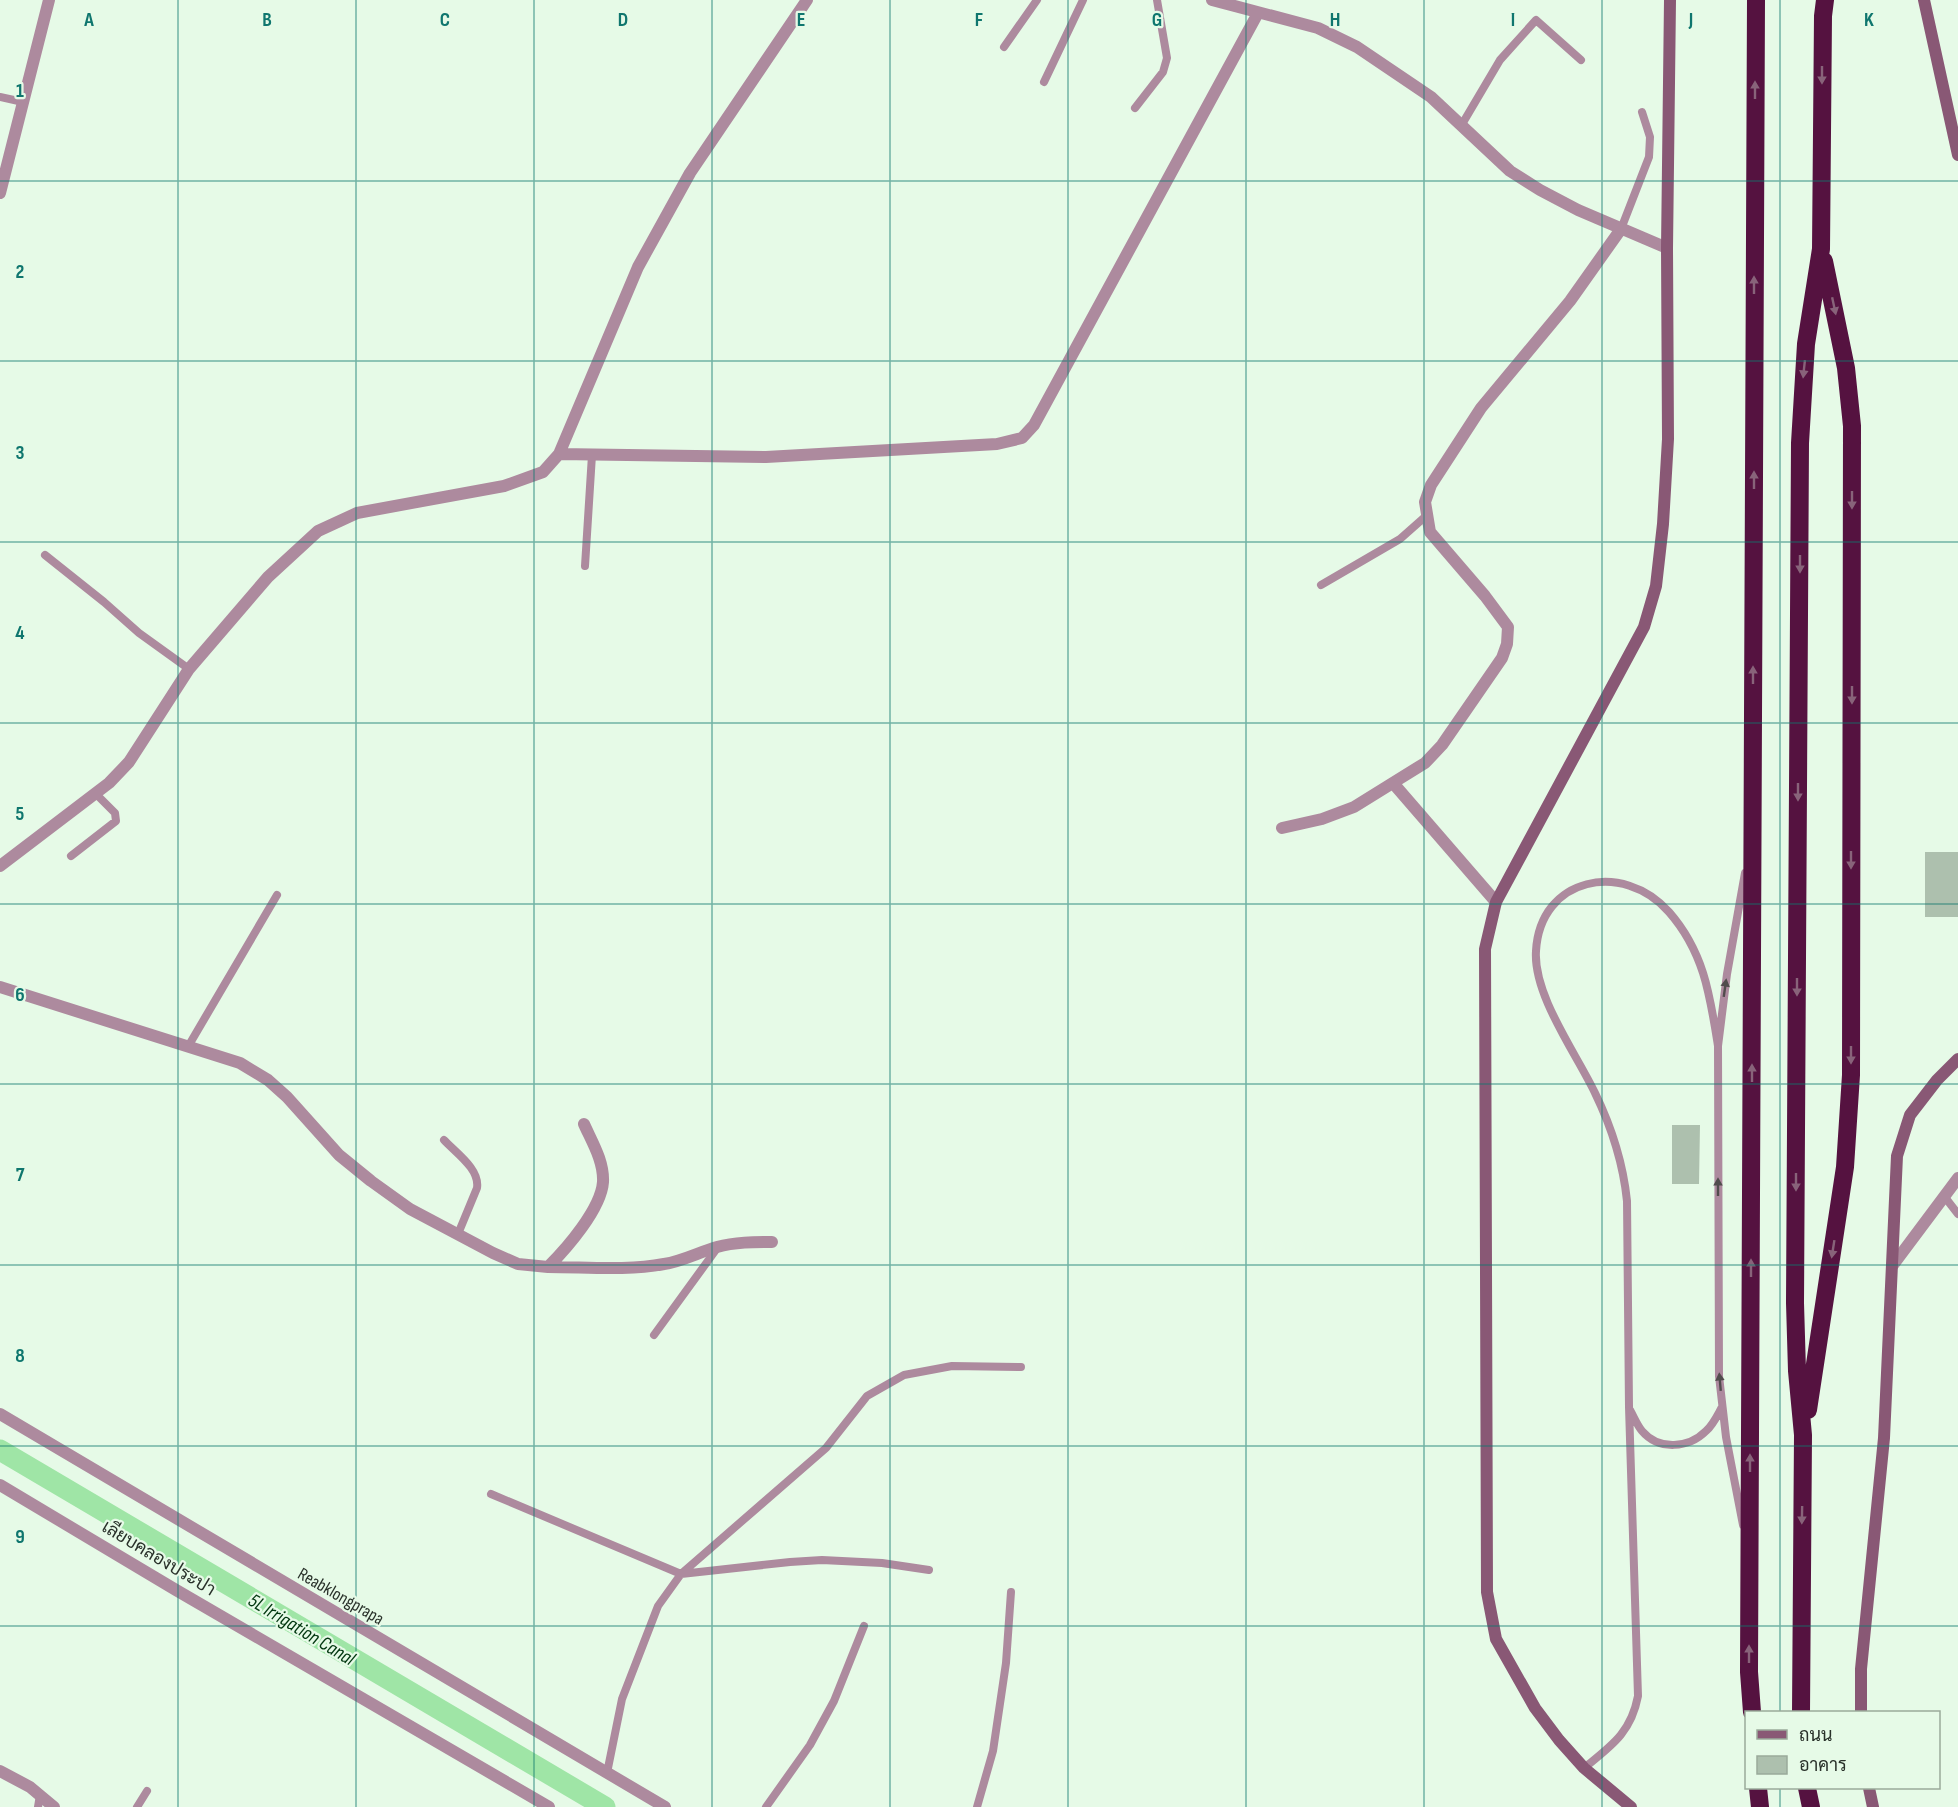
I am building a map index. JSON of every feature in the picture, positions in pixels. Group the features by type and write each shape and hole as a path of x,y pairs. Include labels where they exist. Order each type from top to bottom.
{"highway":[{"path":"1752,1711 1749,1672 1755,5"},
{"path":"1801,1711 1803,1435 1795,1314 1800,432 1806,344 1821,249 1823,5"},
{"path":"1803,1435 1841,1198 1849,1123 1851,1075 1852,426 1845,358 1821,249"},
{"path":"1758,1789 1760,1807"},
{"path":"1807,1789 1811,1807"}],"main road":[{"path":"1631,1807 1584,1768 1535,1708 1496,1639 1487,1592 1485,949 1496,902 1644,627 1656,586 1663,525 1668,439 1667,248 1670,0"},
{"path":"1924,0 1958,155"},
{"path":"1861,1711 1861,1669 1884,1438 1897,1156 1910,1115 1937,1080 1958,1059"},
{"path":"1869,1789 1873,1807"}],"street":[{"path":"0,193 49,0"},
{"path":"3,860 109,783 129,762 189,669 268,577 318,531 357,513 504,486 543,472 559,454 638,267 690,173 807,0"},
{"path":"1212,0 1243,4 1257,13 1318,28 1357,47 1431,97 1510,171 1578,210 1667,248"},
{"path":"559,454 766,457 998,444 1022,438 1034,425 1257,13"},
{"path":"1282,828 1322,819 1354,807 1425,763 1442,745 1502,658 1507,644 1508,627 1485,596 1430,532 1425,502 1431,485 1481,408 1570,301 1621,230"},
{"path":"1393,783 1496,902"},
{"path":"0,987 240,1063 268,1080 287,1096 339,1155 371,1181 410,1209 518,1264 548,1267 635,1267 684,1260 718,1247 737,1243 772,1242"},
{"path":"548,1267 568,1246 599,1198 603,1182 602,1171 596,1150 584,1124"},
{"path":"1893,1265 1958,1178"},
{"name":"Reabklongprapa","path":"0,1414 665,1807"},
{"name":"เลียบคลองประปา","path":"0,1485 549,1807"},
{"path":"0,1771 30,1787 39,1801 54,1807"}],"lane":[{"path":"1004,47 1037,0"},
{"path":"1044,82 1083,0"},
{"path":"1135,108 1163,72 1167,58 1157,0"},
{"path":"1461,126 1500,60 1536,20 1581,60"},
{"path":"0,97 23,102"},
{"path":"1621,230 1649,157 1650,137 1642,112"},
{"path":"585,566 591,455"},
{"path":"1321,585 1400,539 1426,516"},
{"path":"45,555 139,633 189,669"},
{"path":"72,856 116,821 115,813 96,794"},
{"path":"1750,1563 1722,1407 1718,1345 1718,1046 1727,974 1753,834"},
{"path":"1584,1768 1622,1735 1630,1723 1638,1696 1629,1407 1627,1201 1625,1177 1614,1137 1556,1019 1536,970 1537,938 1542,922 1553,906 1565,894 1597,881 1628,884 1658,901 1679,926 1698,957 1710,995 1718,1046"},
{"path":"189,1045 277,895"},
{"path":"444,1140 473,1171 478,1180 477,1188 458,1234"},
{"path":"1944,1196 1958,1214"},
{"path":"654,1335 718,1247"},
{"path":"608,1773 622,1699 658,1606 681,1574 826,1448 867,1396 904,1375 952,1366 1021,1367"},
{"path":"1629,1407 1638,1425 1647,1436 1654,1441 1671,1445 1695,1440 1708,1429 1722,1407"},
{"path":"491,1494 681,1574 822,1560 882,1563 929,1570"},
{"path":"977,1807 993,1751 1006,1664 1011,1592"},
{"path":"766,1807 810,1745 834,1701 864,1626"},
{"path":"136,1807 147,1791"}],"building":[{"path":"1925,852 1958,852 1958,917 1925,917"},
{"path":"1672,1125 1700,1125 1699,1184 1672,1184"}],"waterway":[{"name":"5L Irrigation Canal","path":"0,1450 605,1807"}]}
